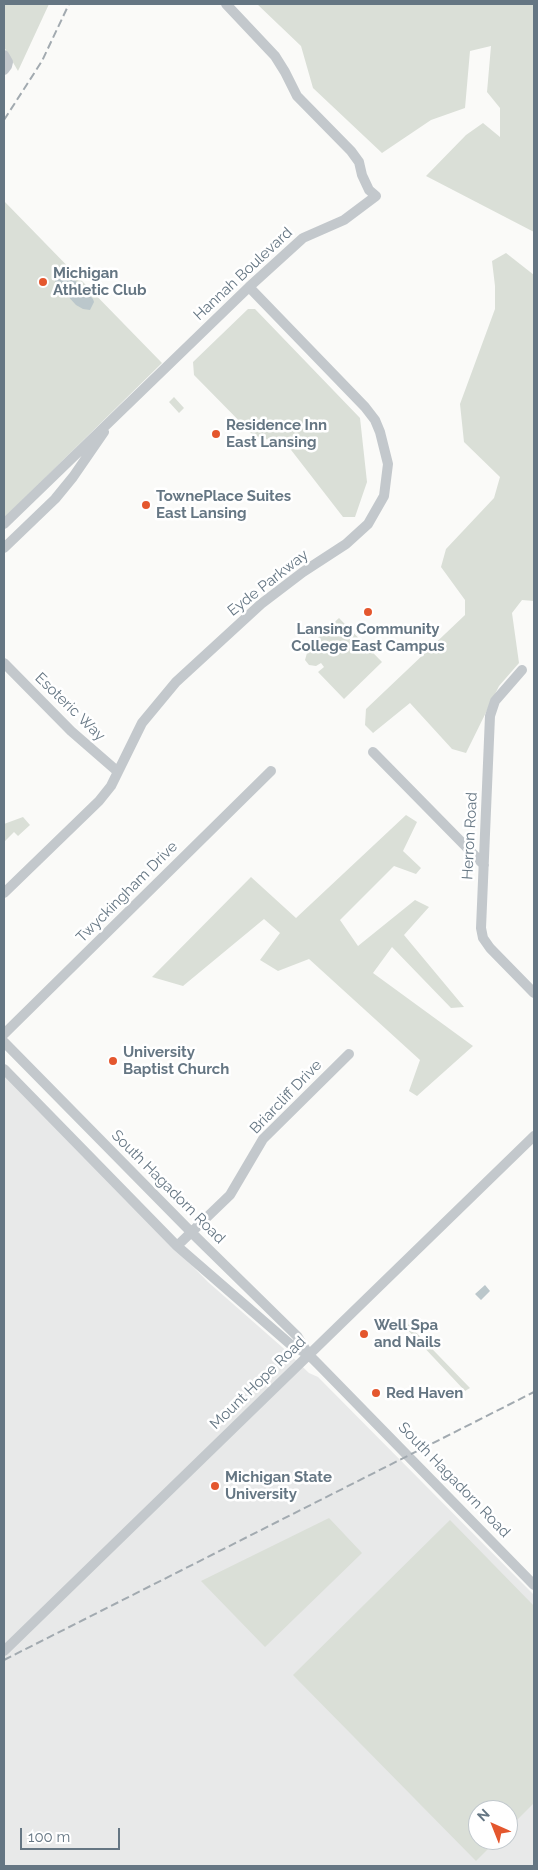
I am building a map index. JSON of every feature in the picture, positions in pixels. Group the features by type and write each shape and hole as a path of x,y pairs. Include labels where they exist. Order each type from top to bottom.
{"street":[{"name":"Hannah Boulevard","path":"4,524 302,238 344,220 376,196 369,190 362,175 359,162 296,96 275,56 226,4"},
{"path":"4,55 8,66 4,70"},
{"name":"Eyde Parkway","path":"4,893 99,801 111,786 142,723 176,682 261,604 303,572 346,544 368,524 384,496 388,464 375,420 365,407 249,287"},
{"name":"Hannah Boulevard","path":"4,548 54,499 73,477 115,417"},
{"name":"Esoteric Way","path":"4,663 72,731 117,771"},
{"name":"Herron Road","path":"522,670 495,701 490,716 481,928 483,938 490,948 534,993"},
{"path":"373,752 484,865"},
{"name":"Twyckingham Drive","path":"4,1034 271,771"},
{"name":"South Hagadorn Road","path":"4,1042 192,1233 297,1336 309,1355 534,1584"},
{"name":"Briarcliff Drive","path":"177,1246 230,1195 263,1139 349,1054"},
{"name":"South Hagadorn Road","path":"4,1069 177,1246 290,1344 309,1355"},
{"path":"72,1138 80,1138 85,1133 87,1127"},
{"name":"Mount Hope Road","path":"4,1651 534,1136"}],"shaded area":[{"path":"4,4 49,4 18,71 4,47"},
{"path":"257,4 534,4 534,232 426,176 466,135 483,123 500,137 500,108 487,92 491,46 470,51 465,108 431,120 382,153 313,88 301,46"},
{"name":"Michigan Athletic Club","path":"4,201 162,363 4,518"},
{"path":"506,253 534,275 534,601 522,600 512,613 519,663 499,686 466,753 452,749 410,703 373,733 365,725 366,709 465,615 465,600 441,567 446,549 494,498 500,477 464,442 460,404 495,309 492,261"},
{"path":"63,270 93,299 94,302 90,310 76,305 56,283 54,277 59,271"},
{"path":"248,309 255,309 360,418 367,482 355,517 343,517 288,446 253,435 194,375 193,362"},
{"path":"174,397 184,408 179,413 169,402"},
{"path":"339,618 382,662 344,699 318,672 324,667 321,663 316,666 309,665 305,660 309,646"},
{"path":"406,815 417,822 403,851 421,868 416,874 394,866 340,920 358,946 415,900 429,907 404,935 464,1007 451,1008 392,947 373,973 473,1046 417,1096 409,1091 420,1060 309,959 278,971 260,960 280,933 264,919 183,986 152,977 251,877 296,918"},
{"path":"23,817 30,825 18,836 14,832 4,842 4,824"},
{"name":"Michigan State University","path":"4,1074 208,1282 309,1373 318,1377 534,1595 534,1866 4,1866"},
{"path":"485,1285 490,1291 481,1300 475,1294"},
{"path":"407,1323 470,1388 465,1391 404,1326"},
{"path":"329,1518 362,1553 265,1647 201,1581"},
{"path":"450,1520 534,1606 534,1803 518,1819 518,1800 468,1800 468,1850 487,1850 476,1861 293,1675"}],"railway":[{"path":"4,120 42,61 69,4"},
{"path":"4,1660 534,1392"}],"place":[{"name":"Michigan Athletic Club","path":"43,282"},
{"name":"Residence Inn East Lansing","path":"216,434"},
{"name":"TownePlace Suites East Lansing","path":"146,505"},
{"name":"Lansing Community College East Campus","path":"368,612"},
{"name":"University Baptist Church","path":"113,1061"},
{"name":"Well Spa and Nails","path":"364,1334"},
{"name":"Red Haven","path":"376,1393"},
{"name":"Michigan State University","path":"215,1486"}]}
